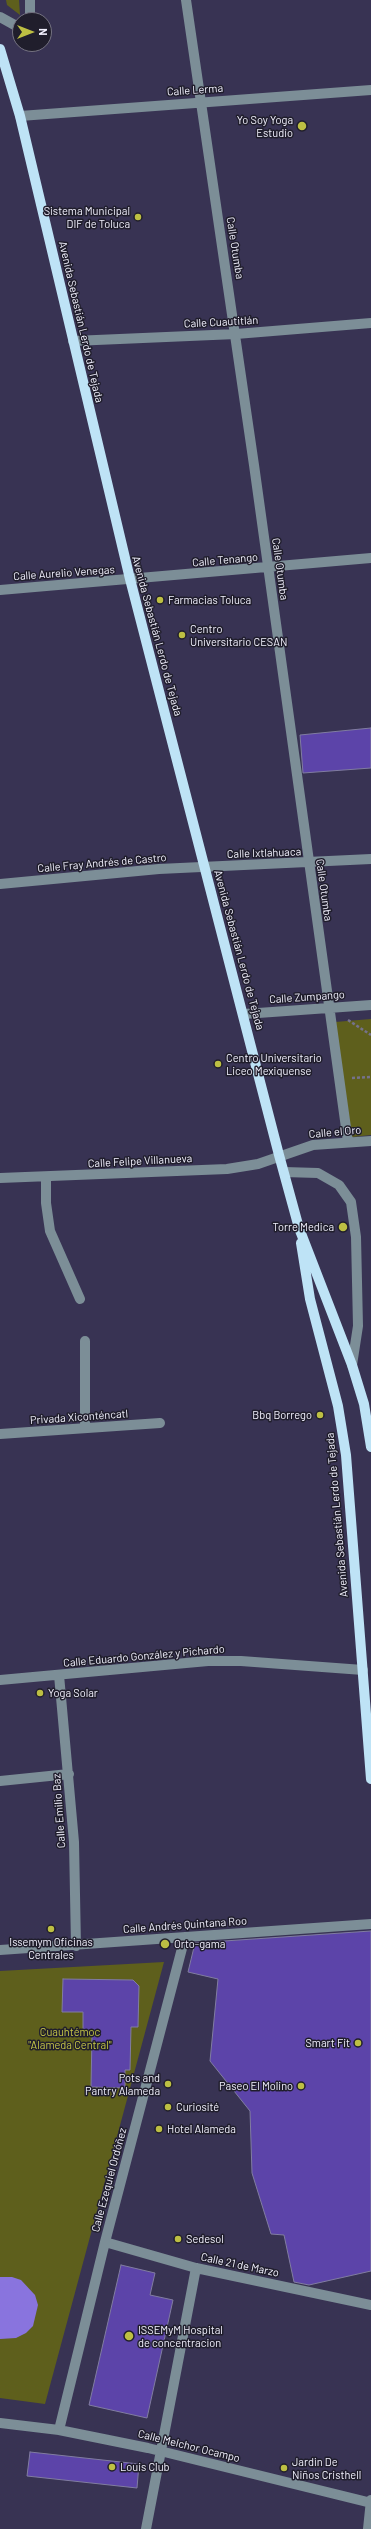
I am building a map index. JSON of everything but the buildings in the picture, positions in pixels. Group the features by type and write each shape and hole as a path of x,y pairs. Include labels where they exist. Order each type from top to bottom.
{"main road":[{"name":"Avenida Sebastián Lerdo de Tejada","path":"0,49 20,116 130,579 206,867 279,1155 299,1228 368,1404 371,1447"},
{"name":"Avenida Sebastián Lerdo de Tejada","path":"299,1228 310,1299 343,1435 371,1779"}],"street":[{"path":"30,0 30,12"},
{"name":"Calle Otumba","path":"186,0 200,102 236,334 267,568 348,1142"},
{"path":"0,17 12,24"},
{"name":"Calle Lerma","path":"20,116 371,90"},
{"name":"Calle Cuautitlán","path":"73,342 236,334 371,323"},
{"name":"Calle Tenango","path":"130,579 371,558"},
{"name":"Calle Aurelio Venegas","path":"0,590 130,579"},
{"name":"Calle Ixtlahuaca","path":"206,867 371,859"},
{"name":"Calle Fray Andrés de Castro","path":"0,884 206,867"},
{"name":"Calle Zumpango","path":"244,1014 371,1005"},
{"name":"Calle el Oro","path":"279,1155 313,1145 371,1141"},
{"name":"Calle Felipe Villanueva","path":"0,1178 227,1169 258,1164 279,1155"},
{"path":"284,1172 318,1173 339,1185 350,1202 356,1237 358,1326 352,1365"},
{"path":"46,1177 46,1203 50,1231 80,1298"},
{"path":"85,1341 86,1428"},
{"name":"Privada Xiconténcatl","path":"0,1434 160,1423"},
{"name":"Calle Eduardo González y Pichardo","path":"0,1680 208,1661 240,1661 363,1670"},
{"name":"Calle Emilio Baz","path":"59,1675 74,1842 76,1946"},
{"path":"0,1781 69,1774"},
{"name":"Calle Andrés Quintana Roo","path":"0,1950 76,1946 371,1924"},
{"name":"Calle Ezequiel Ordóñez","path":"59,2430 105,2242 185,1937"},
{"name":"Calle 21 de Marzo","path":"105,2242 196,2268 371,2305"},
{"path":"146,2529 196,2268"},
{"name":"Calle Melchor Ocampo","path":"0,2423 59,2430 161,2451 371,2503"},
{"path":"368,2529 371,2500"}],"path":[{"path":"339,1078 371,1077"}],"green space":[{"path":"6,0 19,0 20,12 16,12 7,5"},
{"path":"371,1019 371,1135 352,1137 335,1022"},
{"name":"Cuauhtémoc \"Alameda Central\"","path":"164,1962 45,2404 0,2398 0,1971"}],"shaded area":[{"path":"0,2277 12,2277 21,2280 35,2295 38,2305 33,2326 26,2333 16,2338 0,2339"}],"place":[{"name":"Yo Soy Yoga Estudio","path":"302,126"},
{"name":"Sistema Municipal DIF de Toluca","path":"138,217"},
{"name":"Farmacias Toluca","path":"160,600"},
{"name":"Centro Universitario CESAN","path":"182,635"},
{"name":"Centro Universitario Liceo Mexiquense","path":"218,1064"},
{"name":"Torre Medica","path":"343,1227"},
{"name":"Bbq Borrego","path":"320,1415"},
{"name":"Yoga Solar","path":"40,1693"},
{"name":"Issemym Oficinas Centrales","path":"51,1929"},
{"name":"Orto-gama","path":"165,1944"},
{"name":"Smart Fit","path":"358,2043"},
{"name":"Pots and Pantry Alameda","path":"168,2084"},
{"name":"Paseo El Molino","path":"301,2086"},
{"name":"Curiosité","path":"168,2107"},
{"name":"Hotel Alameda","path":"159,2129"},
{"name":"Sedesol","path":"178,2239"},
{"name":"ISSEMyM Hospital de concentracion","path":"129,2336"},
{"name":"Louis Club","path":"112,2467"},
{"name":"Jardin De Niños Cristhell","path":"284,2468"}]}
